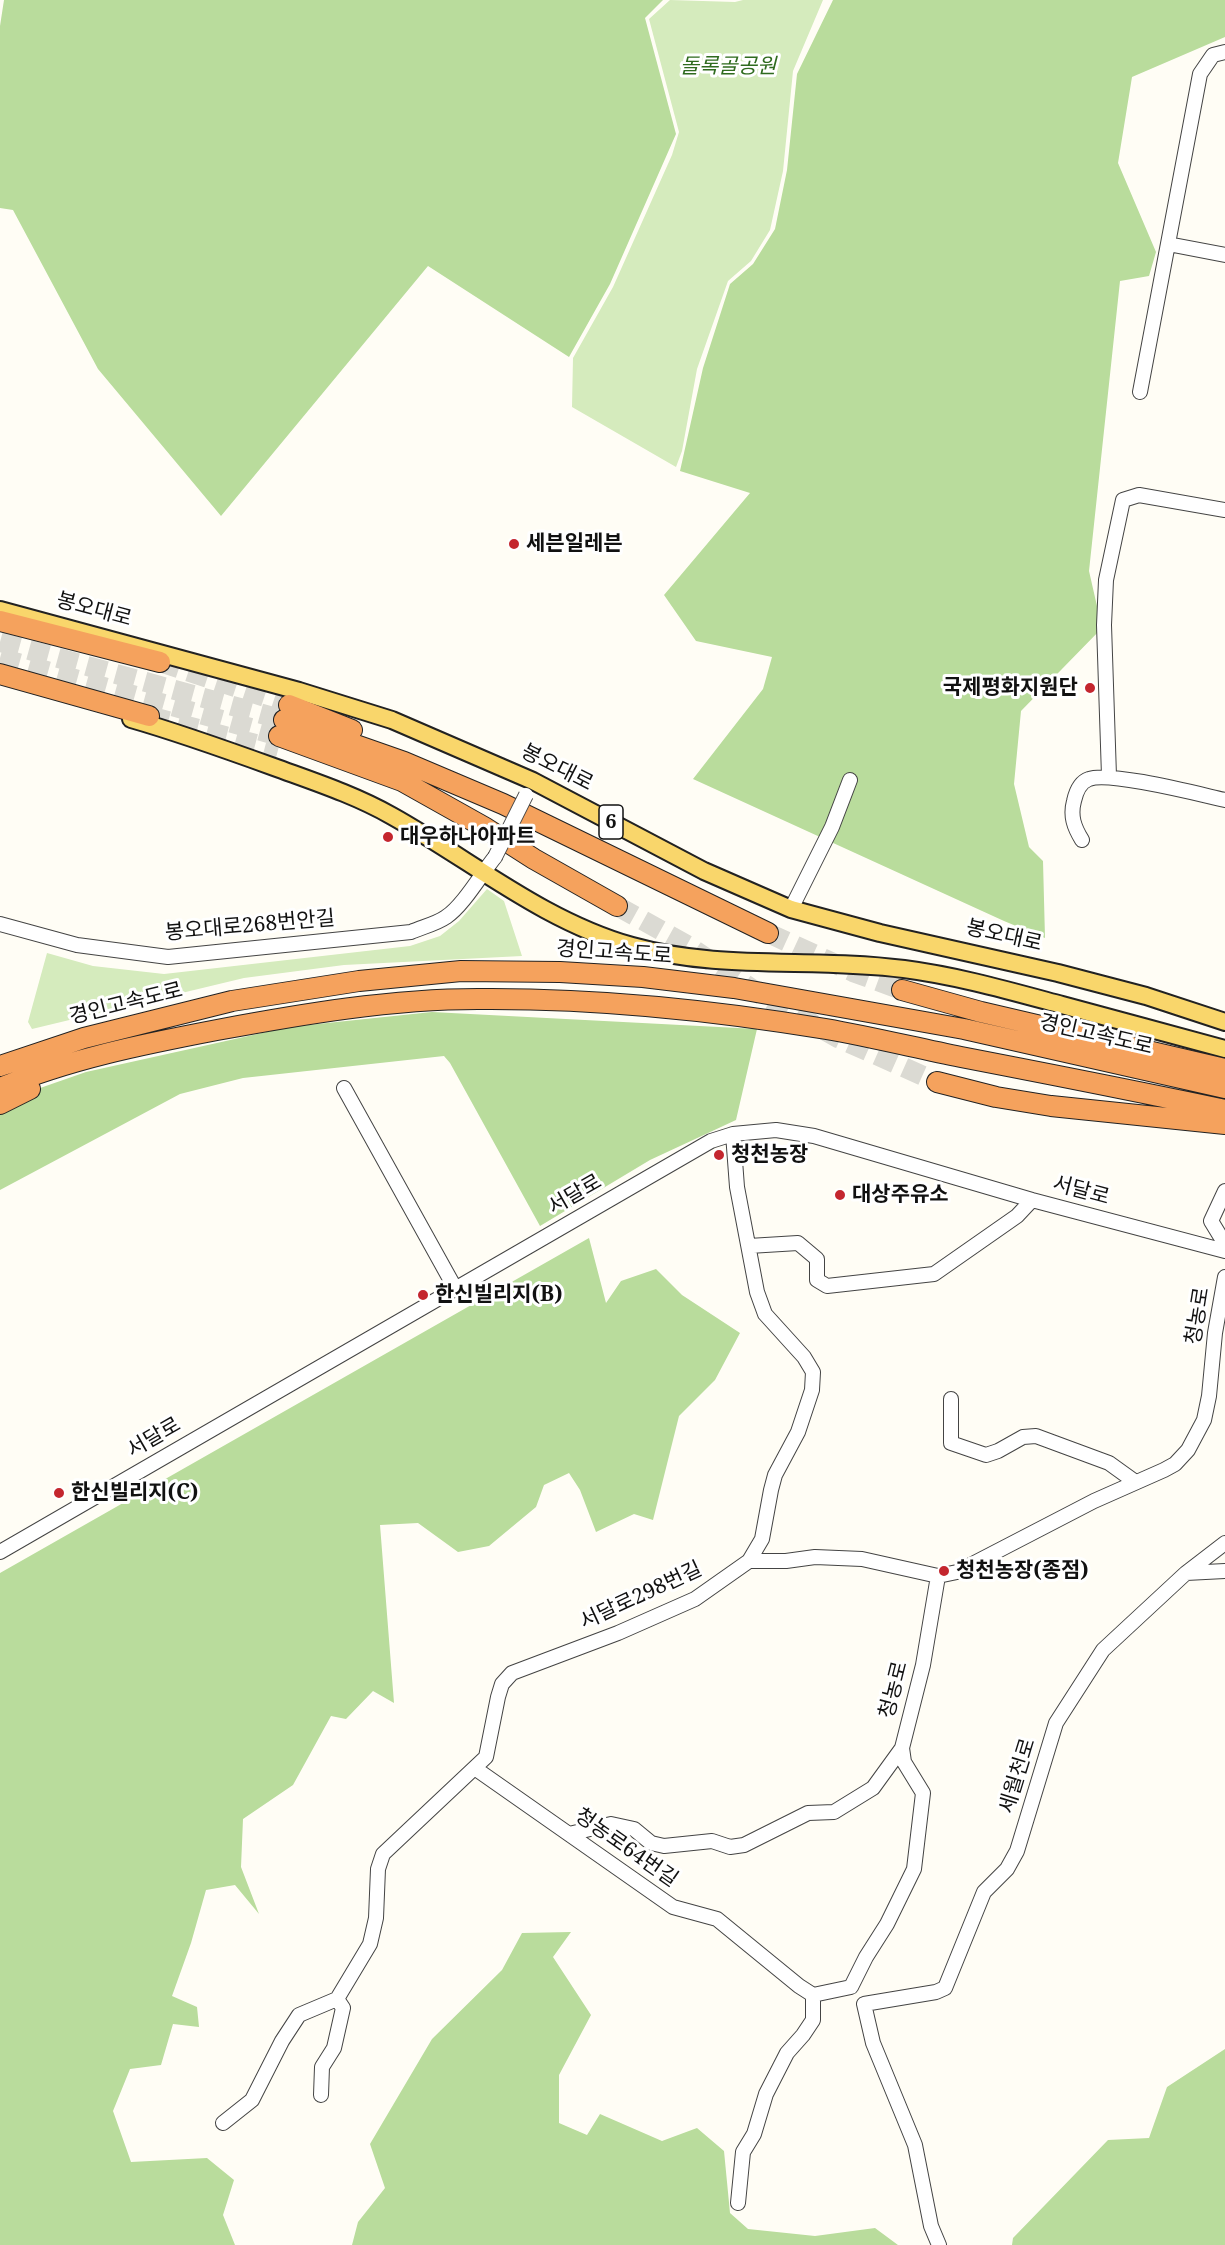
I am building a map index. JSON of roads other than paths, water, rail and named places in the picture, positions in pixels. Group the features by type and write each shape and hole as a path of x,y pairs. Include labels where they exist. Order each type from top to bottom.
{"highway":[{"path":"0,621 160,663"},
{"path":"0,674 149,716"},
{"path":"617,906 402,781 283,728 405,762 503,804 768,933"},
{"name":"경인고속도로","path":"0,1066 84,1038 232,1001 359,981 461,971 560,972 643,977 734,988 964,1029 1225,1088"},
{"path":"902,990 981,1012 1225,1069"},
{"name":"경인고속도로","path":"0,1088 90,1058 167,1040 286,1017 408,1003 476,999 553,1000 671,1009 827,1030 1100,1083 1225,1110"},
{"path":"0,1104 51,1080 90,1058"},
{"path":"937,1082 996,1097 1050,1106 1225,1124"}],"main road":[{"name":"봉오대로","path":"0,610 291,688 392,720 704,871 791,909 880,933 1058,973 1146,996 1225,1022"},
{"path":"0,683 191,738 343,792 392,816 528,901 596,935 673,955 726,961 860,964 907,969 980,982 1225,1048"}],"street":[{"path":"1140,392 1200,74 1207,61 1218,52 1225,52"},
{"path":"1168,244 1225,255"},
{"path":"1108,776 1104,625 1106,580 1123,500 1139,495 1225,510"},
{"path":"1082,840 1074,828 1072,815 1077,791 1088,779 1108,776 1225,800"},
{"path":"791,909 832,827 850,780"},
{"name":"봉오대로268번안길","path":"0,924 77,945 168,957 411,932 447,917 465,899 482,872 495,857 529,788"},
{"path":"344,1088 455,1288"},
{"name":"서달로","path":"0,1552 711,1141 733,1134 776,1130 814,1136 1032,1200 1225,1251"},
{"name":"서달로298번길","path":"337,1999 370,1944 376,1918 378,1869 383,1854 476,1769 486,1757 502,1684 512,1673 618,1633 694,1599 749,1561 762,1539 775,1475 798,1432 812,1390 813,1372 804,1357 765,1314 757,1292 737,1186 733,1134"},
{"path":"1225,1191 1211,1221 1225,1244"},
{"path":"749,1246 798,1243 817,1259 817,1280 827,1286 934,1274 1017,1216 1032,1200"},
{"name":"청농로","path":"851,1987 866,1957 887,1924 914,1869 923,1793 904,1762 902,1748 923,1665 938,1576 957,1572 1134,1481 1175,1464 1188,1450 1197,1435 1209,1396 1215,1333 1225,1277"},
{"path":"951,1399 951,1443 986,1455 1023,1437 1036,1436 1109,1463 1134,1481"},
{"name":"세월천로","path":"864,2004 936,1992 945,1988 984,1892 1007,1869 1017,1851 1056,1723 1103,1650 1186,1573 1225,1543"},
{"path":"749,1561 786,1561 815,1557 862,1559 938,1576"},
{"path":"1186,1573 1225,1570"},
{"path":"570,1834 611,1824 634,1829 651,1843 664,1846 712,1841 730,1847 744,1845 808,1813 834,1812 873,1788 902,1748"},
{"name":"청농로64번길","path":"476,1769 673,1907 717,1919 813,1995"},
{"path":"738,2204 743,2152 754,2134 766,2094 787,2053 803,2036 813,2019 813,1995 851,1987 864,2004 873,2043 915,2145 931,2226 939,2245"},
{"path":"223,2122 252,2100 282,2041 299,2015 337,1999 343,2008 334,2048 322,2067 321,2095"}],"tunnel":[{"path":"0,642 284,720"},
{"path":"0,658 279,736"},
{"path":"160,662 289,705"},
{"path":"149,716 278,750"},
{"path":"617,906 687,945 758,993 838,1038 937,1082"},
{"path":"768,933 853,972 902,990"}],"place":[{"name":"세븐일레븐","path":"514,544"},
{"name":"국제평화지원단","path":"1090,688"},
{"name":"대우하나아파트","path":"388,837"},
{"name":"청천농장","path":"719,1155"},
{"name":"대상주유소","path":"840,1195"},
{"name":"한신빌리지(B)","path":"423,1295"},
{"name":"한신빌리지(C)","path":"59,1493"},
{"name":"청천농장(종점)","path":"944,1571"}],"park label":[{"name":"돌록골공원","path":"728,67"}]}
